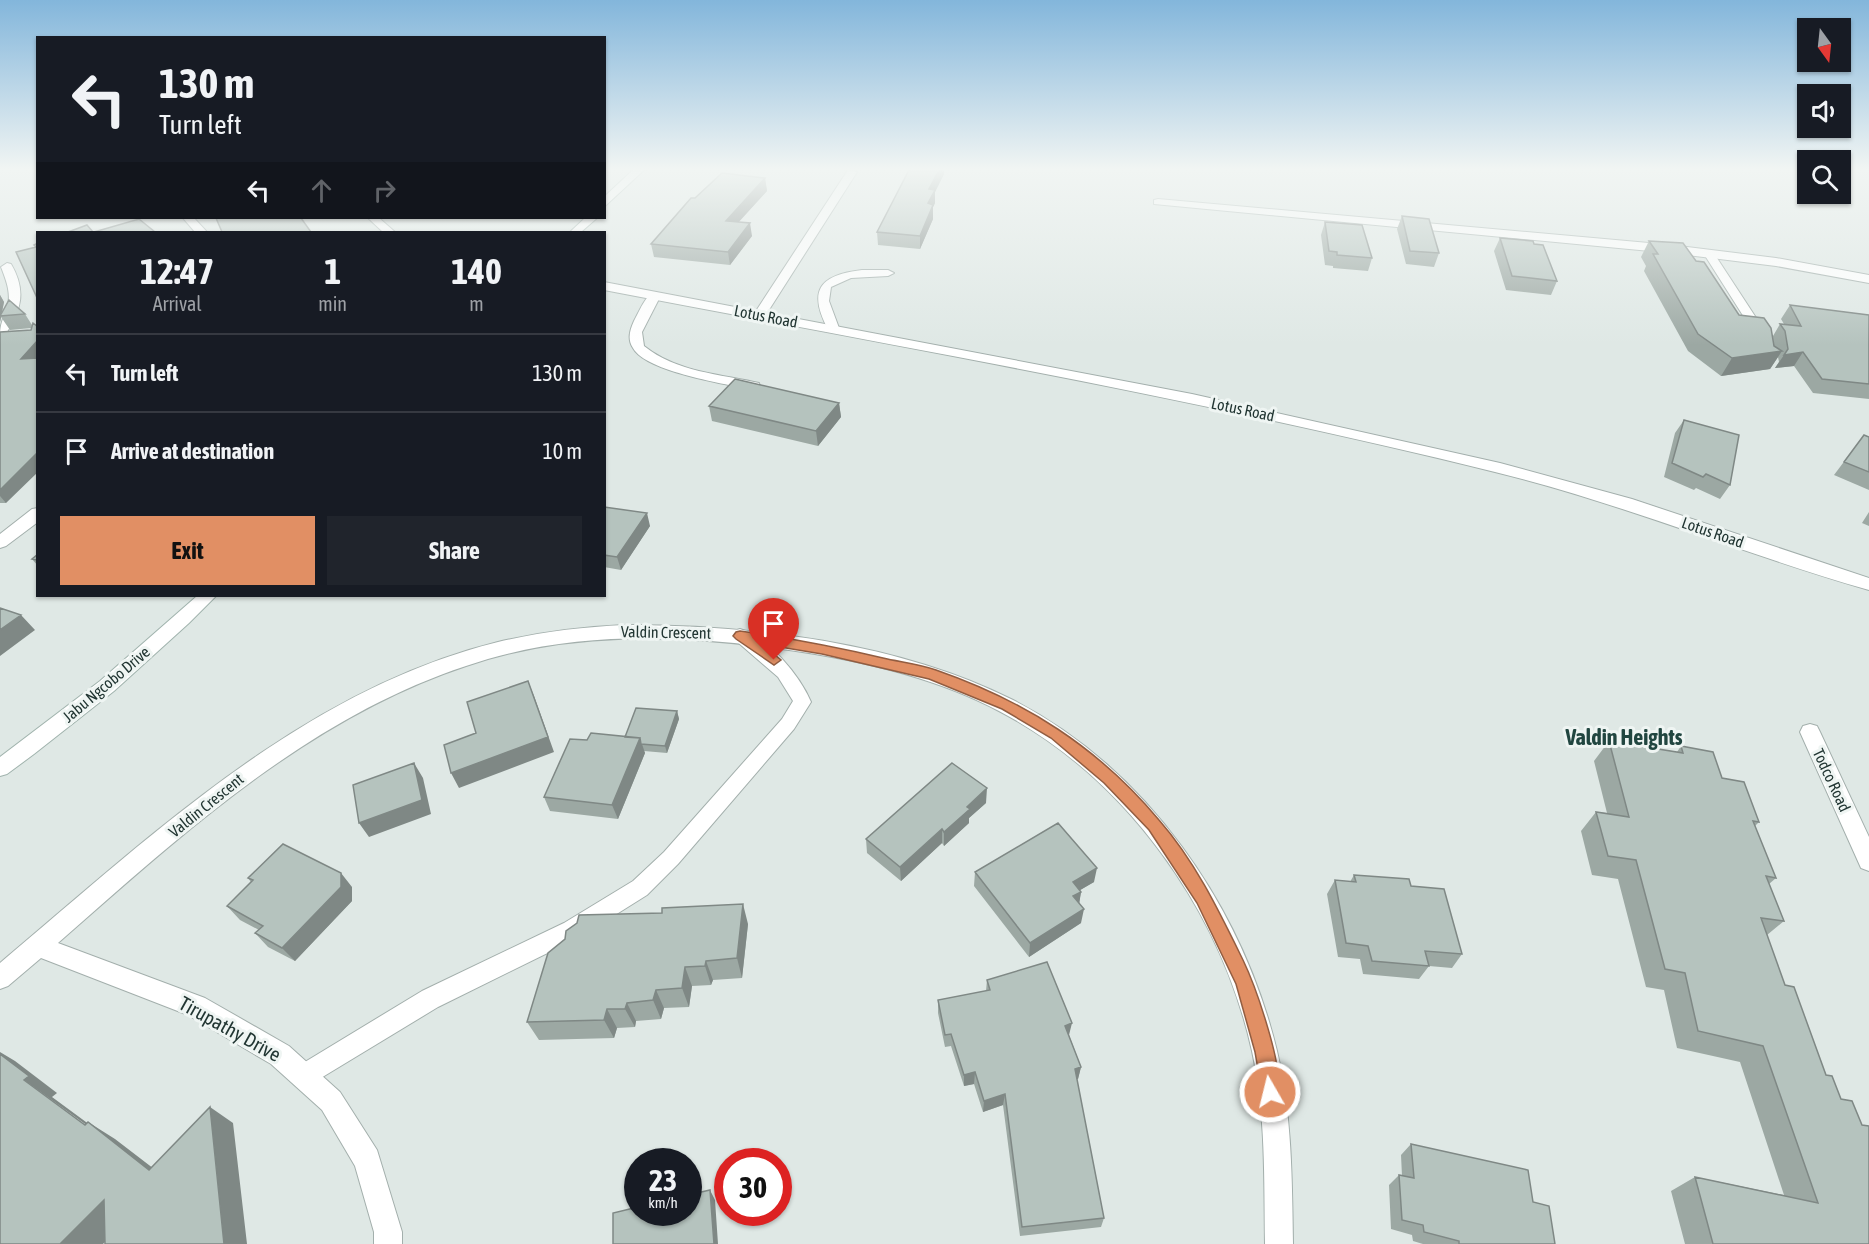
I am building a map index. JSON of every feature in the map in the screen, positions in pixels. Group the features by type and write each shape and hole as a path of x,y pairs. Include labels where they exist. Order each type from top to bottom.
{"street":[{"path":"760,314 816,228"},
{"path":"1434,228 1776,261 1869,279"},
{"path":"3,335 17,297 7,267"},
{"name":"Lotus Road","path":"606,286 1192,398 1500,468 1626,503 1869,584"},
{"path":"0,542 36,515"},
{"name":"Jabu Ngcobo Drive","path":"0,768 33,745 174,627 206,597"},
{"name":"Valdin Crescent","path":"0,978 239,777 326,723 396,685 456,661 567,634 685,630 822,649 932,674 1007,705 1057,734 1110,778 1154,825 1203,897 1244,982 1264,1052 1278,1152 1279,1244"},
{"name":"Todco Road","path":"1810,732 1869,861"},
{"name":"Tirupathy Drive","path":"38,946 196,1006 280,1055 331,1101 367,1160 388,1232 388,1244"}],"lane":[{"path":"1709,254 1768,345"},
{"path":"833,328 823,297 826,286 838,278 849,275 888,273"},
{"path":"655,295 636,331 635,344 639,350 665,365 755,386"},
{"path":"303,1076 430,999 572,930 640,888 671,858 788,724 802,702 790,678 774,660 740,636"}],"building":[{"path":"90,228 92,231 71,231"},
{"path":"108,228 150,228 154,231 97,231"},
{"path":"220,228 308,228 310,231 222,231"},
{"path":"665,228 746,228 728,252 651,244"},
{"path":"879,228 923,228 920,236 877,232"},
{"path":"1326,228 1363,228 1372,258 1337,255 1337,252 1329,251"},
{"path":"1405,228 1432,228 1439,253 1410,251"},
{"path":"1500,238 1533,241 1534,244 1543,245 1557,281 1512,276"},
{"path":"1649,241 1683,243 1696,261 1704,262 1739,315 1764,318 1771,328 1774,346 1782,351 1732,358 1698,334 1653,254 1658,254"},
{"path":"36,247 36,296 16,252"},
{"path":"9,300 25,314 0,316"},
{"path":"1790,305 1869,315 1869,384 1822,379 1803,352 1784,355 1788,349 1785,331 1780,324 1801,326"},
{"path":"33,323 36,325 36,342 21,359 36,358 36,454 0,490 0,332 31,330"},
{"path":"735,379 839,403 816,431 709,406"},
{"path":"1684,420 1739,435 1730,485 1706,474 1703,477 1672,463"},
{"path":"1864,435 1869,437 1869,472 1844,462"},
{"path":"606,507 647,513 617,557 606,555"},
{"path":"0,608 21,615 0,630"},
{"path":"528,681 548,737 451,773 444,745 476,733 467,702"},
{"path":"636,708 677,711 665,746 641,744 640,738 625,737"},
{"path":"591,733 640,738 612,805 544,797 570,739 587,740"},
{"path":"1609,741 1683,753 1681,746 1713,752 1722,778 1744,782 1759,822 1753,821 1776,878 1766,876 1784,921 1761,918 1785,985 1794,987 1826,1075 1832,1076 1841,1099 1852,1101 1862,1125 1869,1126 1869,1244 1713,1244 1695,1177 1818,1203 1763,1046 1698,1031 1685,973 1665,969 1636,860 1608,856 1596,812 1629,817"},
{"path":"414,763 422,800 359,823 353,785"},
{"path":"952,763 987,788 967,807 970,809 944,832 942,829 900,867 866,839"},
{"path":"1058,823 1097,868 1073,882 1081,892 1073,896 1084,909 1030,943 975,872"},
{"path":"283,844 341,873 341,887 282,948 255,933 263,926 227,906 253,880 248,878"},
{"path":"1354,875 1409,879 1411,886 1444,889 1462,954 1425,951 1429,966 1372,961 1368,946 1346,943 1335,880 1356,882"},
{"path":"743,904 737,958 706,961 705,966 685,967 682,988 656,990 653,1000 627,1003 625,1009 607,1009 604,1020 527,1022 548,953 565,939 566,931 577,923 579,915 662,913 662,908"},
{"path":"1047,962 1072,1023 1065,1026 1081,1067 1075,1069 1104,1218 1022,1227 1005,1094 984,1101 975,1072 964,1075 951,1034 945,1035 938,1000 990,990 987,980"},
{"path":"0,1054 29,1076 24,1080 85,1125 88,1122 149,1170 210,1107 224,1244 105,1244 104,1200 60,1244 0,1244"},
{"path":"1411,1144 1528,1170 1533,1202 1549,1206 1555,1244 1459,1244 1459,1241 1424,1232 1423,1225 1402,1220 1399,1175 1414,1178"},
{"path":"710,1190 714,1244 613,1244 613,1213 624,1210 624,1226 702,1226 702,1192"}],"district":[{"name":"Valdin Heights","path":"1624,737"}],"route":[{"path":"774,660 740,636 822,649 932,674 1007,705 1057,734 1110,778 1154,825 1203,897 1244,982 1264,1052 1270,1092"}]}
